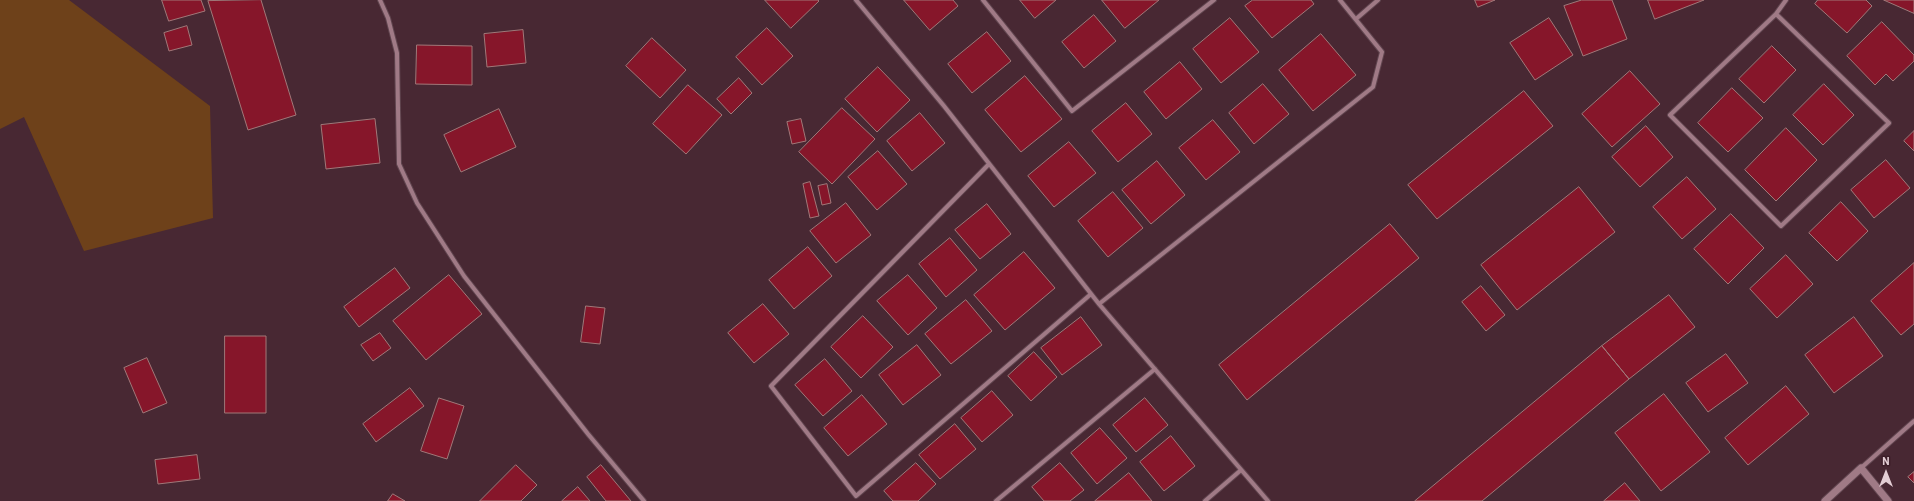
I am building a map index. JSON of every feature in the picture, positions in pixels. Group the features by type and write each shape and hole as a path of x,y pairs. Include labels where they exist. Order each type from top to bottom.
{"street":[{"path":"380,0 388,18 397,54 399,164 417,203 464,276 588,434 644,501"},
{"path":"856,0 944,106 1099,304 1268,501"},
{"path":"983,0 1072,112 1214,0"},
{"path":"1099,304 1373,87 1382,52 1340,0"},
{"path":"1356,19 1378,0"},
{"path":"1776,14 1889,123 1781,226 1670,115 1776,14 1786,0"},
{"path":"989,164 770,386 856,496 1091,294"},
{"path":"996,501 1154,369"},
{"path":"1825,501 1914,420"},
{"path":"1861,468 1888,501"},
{"path":"1205,501 1241,470"}],"shaded area":[{"path":"0,0 69,0 210,106 213,218 84,251 24,117 0,129"}],"building":[{"path":"162,0 201,0 205,11 169,21"},
{"path":"261,0 296,115 248,130 208,1"},
{"path":"765,0 818,0 819,1 791,28"},
{"path":"904,0 953,0 958,6 930,30"},
{"path":"1020,0 1056,0 1035,18"},
{"path":"1102,0 1159,0 1125,28"},
{"path":"1253,0 1311,0 1314,4 1272,38 1245,6"},
{"path":"1475,0 1495,0 1478,7"},
{"path":"1582,0 1612,0 1627,39 1583,56 1564,6"},
{"path":"1648,0 1704,0 1655,19"},
{"path":"1818,0 1866,0 1872,6 1847,33 1815,4"},
{"path":"1884,0 1914,0 1914,13"},
{"path":"1094,15 1116,41 1084,68 1062,42"},
{"path":"1230,18 1259,52 1221,83 1193,49"},
{"path":"1549,18 1573,55 1535,80 1510,43"},
{"path":"1882,22 1914,55 1914,61 1893,81 1886,74 1875,85 1847,56"},
{"path":"187,26 192,45 169,51 164,33"},
{"path":"767,28 793,56 762,85 736,57"},
{"path":"523,30 526,63 487,67 484,34"},
{"path":"987,32 1011,61 972,93 948,64"},
{"path":"1321,34 1356,75 1313,111 1279,70"},
{"path":"652,38 686,70 660,98 626,66"},
{"path":"417,45 472,46 472,85 416,84"},
{"path":"1772,46 1796,70 1764,103 1739,79"},
{"path":"1180,62 1202,89 1166,119 1144,92"},
{"path":"878,67 910,100 877,132 845,99"},
{"path":"1630,71 1660,104 1612,147 1582,114"},
{"path":"1025,76 1062,119 1021,152 985,110"},
{"path":"739,78 752,93 731,114 717,99"},
{"path":"1263,84 1289,114 1254,144 1229,113"},
{"path":"1824,84 1854,115 1823,145 1793,115"},
{"path":"688,85 722,115 686,154 653,124"},
{"path":"1732,88 1763,118 1728,152 1698,123"},
{"path":"1524,91 1553,126 1437,219 1408,185"},
{"path":"1126,103 1152,134 1118,162 1092,131"},
{"path":"842,108 875,139 832,184 799,152"},
{"path":"499,109 516,147 461,172 444,135"},
{"path":"920,113 945,143 912,171 887,141"},
{"path":"375,119 380,163 326,169 321,125"},
{"path":"801,119 806,141 792,144 787,122"},
{"path":"1213,120 1240,152 1206,180 1179,148"},
{"path":"1646,126 1673,157 1640,187 1612,157"},
{"path":"1786,128 1817,160 1776,201 1745,170"},
{"path":"1914,131 1914,151 1904,141"},
{"path":"1069,142 1096,173 1054,207 1028,176"},
{"path":"878,151 907,184 877,210 848,177"},
{"path":"1886,160 1910,188 1874,218 1851,190"},
{"path":"1157,161 1185,195 1151,224 1122,190"},
{"path":"1687,177 1716,209 1682,239 1653,207"},
{"path":"810,182 819,216 810,218 803,184"},
{"path":"827,184 831,203 822,205 818,186"},
{"path":"1579,187 1615,232 1517,310 1481,265"},
{"path":"1113,192 1143,228 1108,257 1078,221"},
{"path":"1841,202 1868,231 1837,261 1809,233"},
{"path":"846,203 871,235 836,263 810,231"},
{"path":"987,204 1011,234 980,259 955,230"},
{"path":"1731,214 1764,248 1728,284 1694,249"},
{"path":"1390,224 1419,258 1247,400 1219,365"},
{"path":"950,238 977,270 946,297 919,264"},
{"path":"808,247 832,276 794,309 769,280"},
{"path":"1024,252 1055,288 1005,330 974,295"},
{"path":"1786,255 1813,284 1777,318 1750,289"},
{"path":"1914,263 1914,324 1901,335 1871,301"},
{"path":"395,268 410,288 359,327 344,307"},
{"path":"449,275 482,314 426,360 393,321"},
{"path":"908,275 937,308 908,335 877,301"},
{"path":"1481,286 1505,315 1486,331 1462,302"},
{"path":"1669,295 1695,327 1629,379 1602,346"},
{"path":"966,300 992,331 951,364 925,334"},
{"path":"763,304 789,334 754,363 728,333"},
{"path":"586,306 605,308 600,344 581,342"},
{"path":"863,316 893,347 861,378 831,347"},
{"path":"1081,317 1102,345 1062,375 1041,348"},
{"path":"1854,317 1883,356 1834,393 1805,355"},
{"path":"380,333 391,348 373,361 361,345"},
{"path":"225,336 266,336 266,413 225,413"},
{"path":"917,345 941,375 903,405 879,375"},
{"path":"1602,346 1629,379 1482,501 1415,501"},
{"path":"1034,352 1057,377 1031,401 1008,376"},
{"path":"1726,354 1748,383 1708,412 1686,383"},
{"path":"147,358 167,403 143,413 124,368"},
{"path":"825,359 852,391 823,416 795,385"},
{"path":"1786,386 1809,414 1748,465 1725,438"},
{"path":"410,388 424,406 376,442 363,424"},
{"path":"992,391 1013,415 982,442 961,418"},
{"path":"1664,394 1710,452 1661,491 1615,433"},
{"path":"862,395 887,424 848,456 824,428"},
{"path":"439,398 464,406 447,459 421,451"},
{"path":"1145,398 1168,425 1136,452 1113,425"},
{"path":"955,424 976,449 940,479 919,455"},
{"path":"1100,428 1127,458 1097,484 1071,453"},
{"path":"1171,436 1195,466 1164,491 1140,462"},
{"path":"197,455 200,479 158,484 155,460"},
{"path":"916,463 936,484 918,501 893,501 884,491"},
{"path":"1060,463 1084,490 1070,501 1044,501 1032,487"},
{"path":"516,465 537,485 521,501 480,501"},
{"path":"601,465 631,501 606,501 587,477"},
{"path":"1914,472 1914,483 1908,477"},
{"path":"1129,473 1152,501 1095,501"},
{"path":"1625,483 1640,501 1604,501"},
{"path":"578,487 590,501 562,501"},
{"path":"393,494 405,501 388,501"}]}
